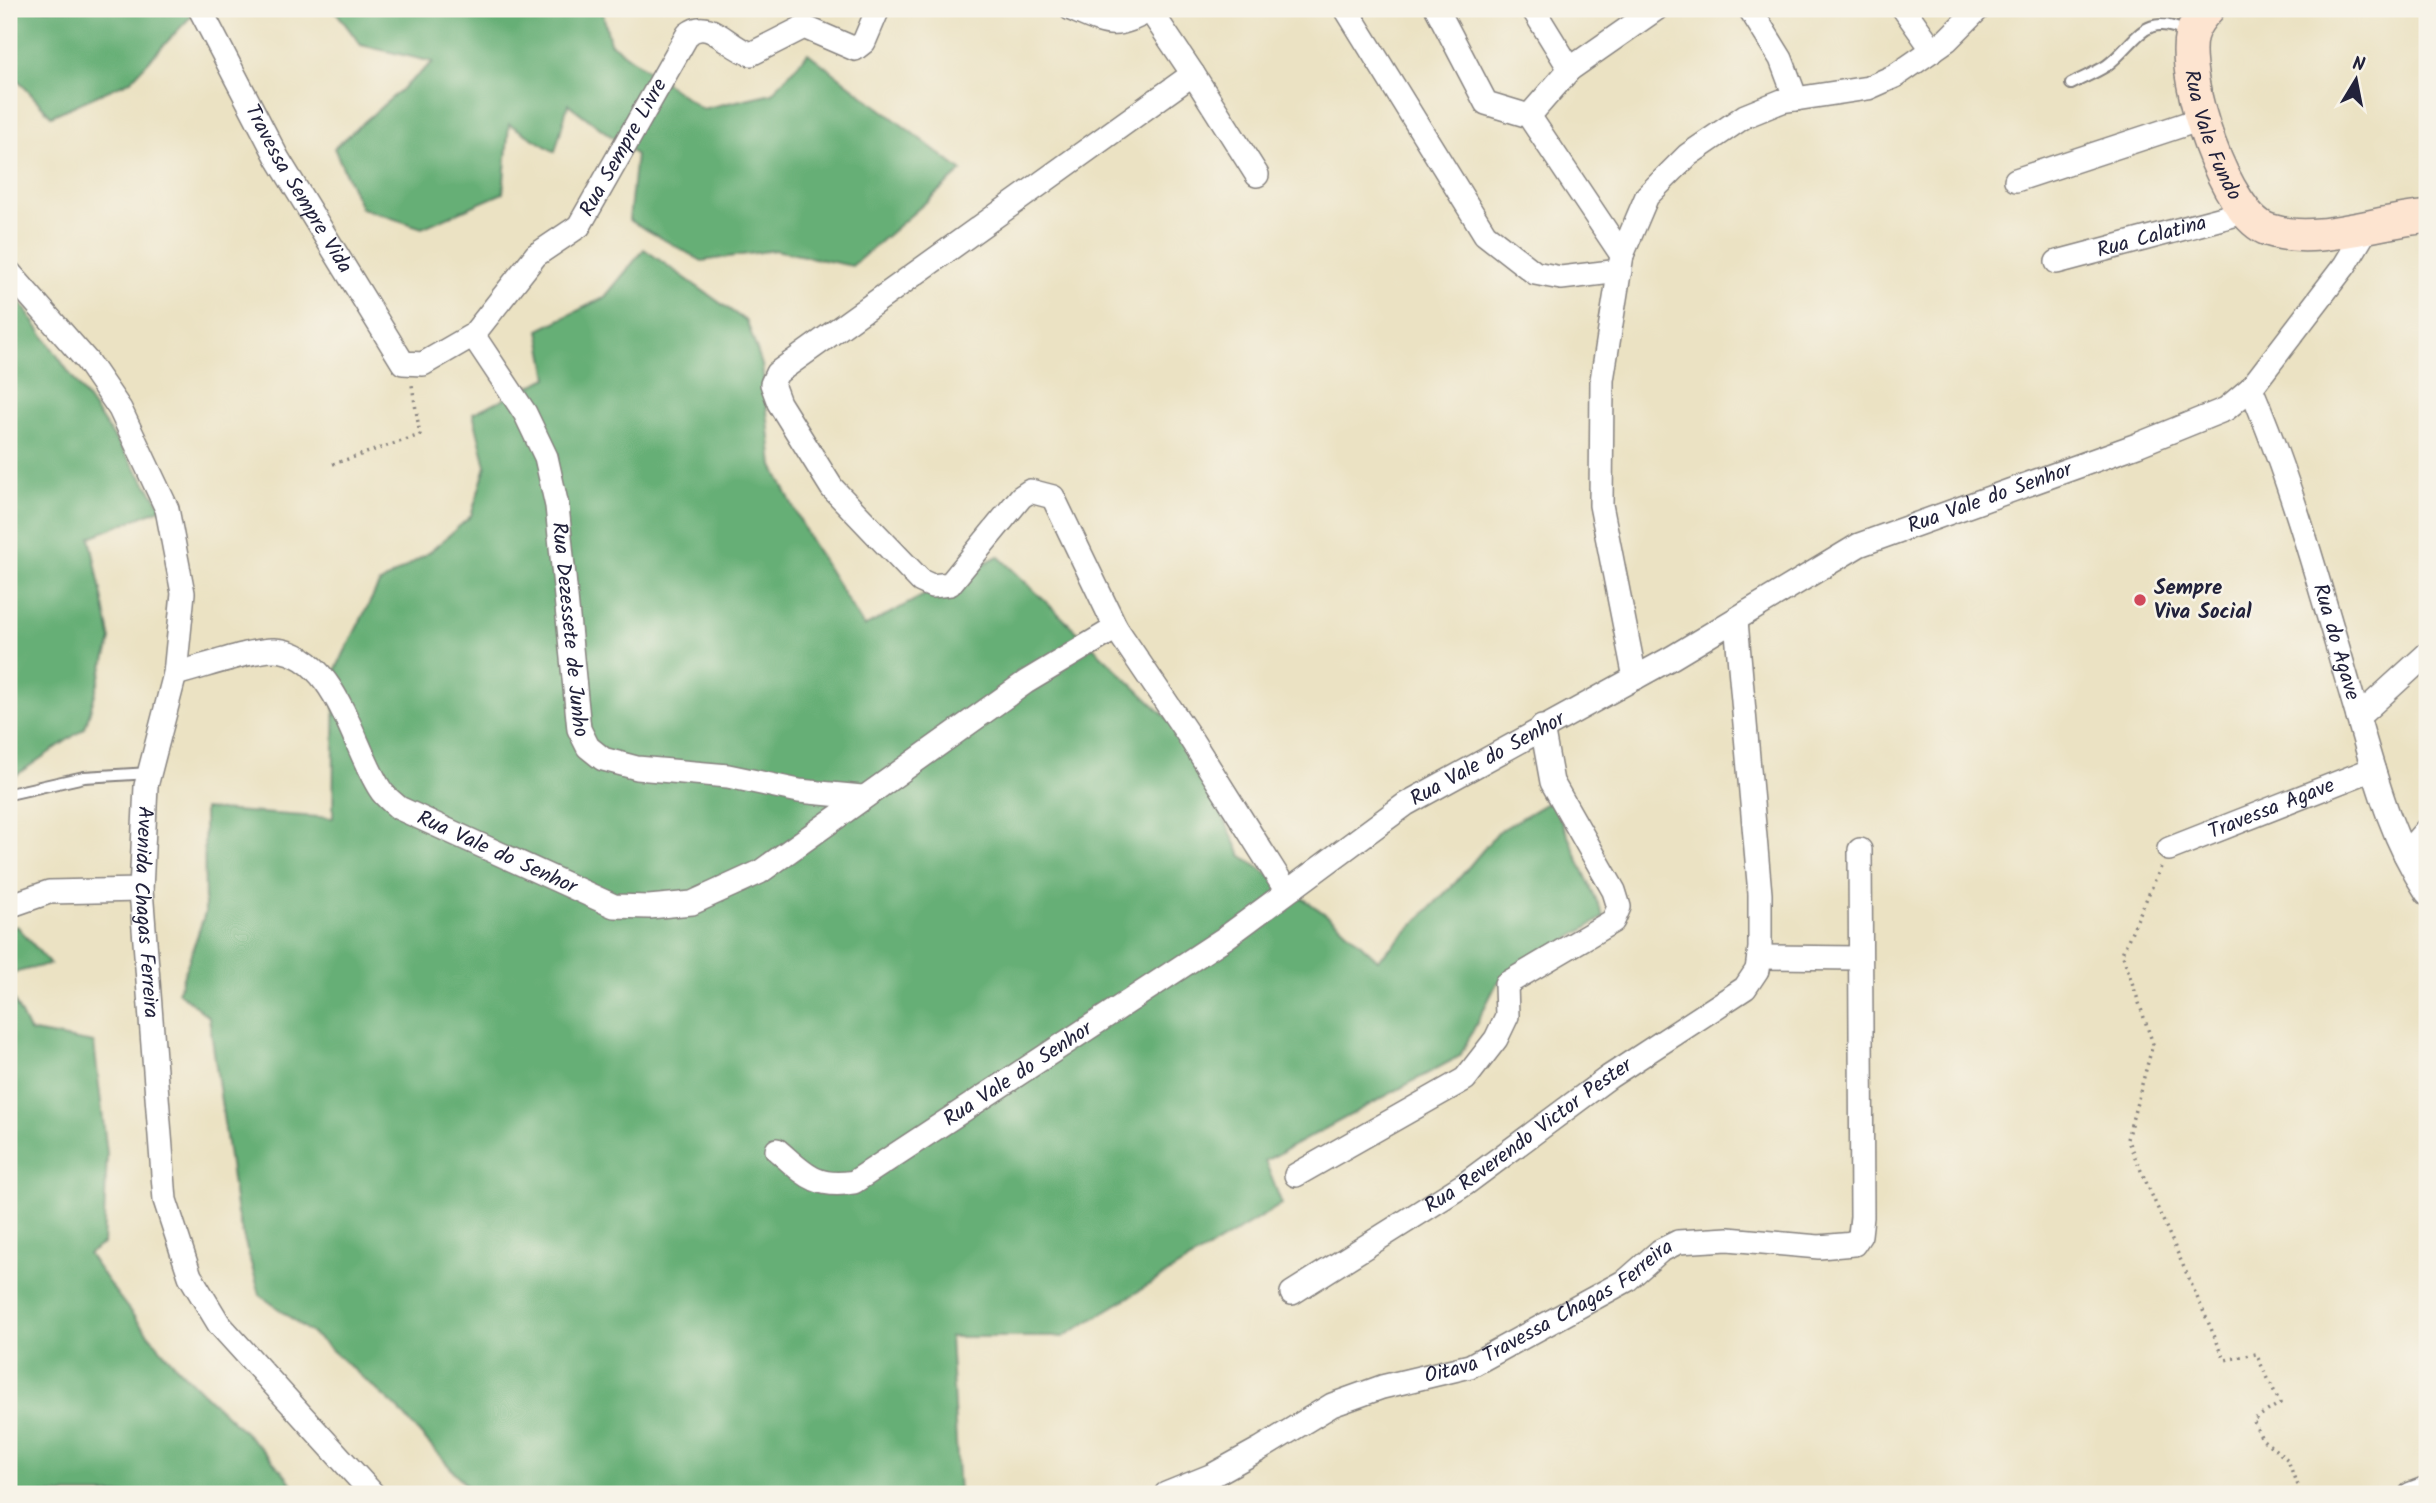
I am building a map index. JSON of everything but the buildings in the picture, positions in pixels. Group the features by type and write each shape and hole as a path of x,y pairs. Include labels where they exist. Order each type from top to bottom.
{"street":[{"name":"Travessa Sempre Vida","path":"200,9 278,159 406,365"},
{"name":"Rua Sempre Livre","path":"406,365 423,364 473,335 536,255 579,226 688,34 695,28 707,19 751,54 804,27 855,49 864,43 878,9"},
{"path":"1071,9 1109,25 1124,23 1151,9 1257,175"},
{"path":"1346,9 1485,234 1535,273 1561,278 1621,263"},
{"path":"1437,9 1486,103 1529,116 1621,263"},
{"path":"1533,9 1570,69"},
{"path":"1529,116 1570,69 1656,9"},
{"path":"1750,9 1781,59 1796,99"},
{"path":"1904,9 1933,50"},
{"path":"1635,677 1606,543 1600,479 1602,380 1621,263 1647,196 1667,173 1745,116 1796,99 1868,88 1895,76 1933,50 1978,9"},
{"path":"2191,36 2208,9"},
{"name":"Rua Vale Fundo","path":"2191,36 2190,60 2204,118 2226,185 2251,219"},
{"path":"1193,74 777,373 772,384 779,402 832,488 921,581 932,586 950,584 1021,497 1030,491 1043,492 1060,506 1088,574 1115,628 1189,736 1286,890"},
{"path":"2015,180 2204,118"},
{"path":"2251,219 2298,235 2326,233 2393,219 2427,218"},
{"name":"Rua Calatina","path":"2057,262 2251,219"},
{"name":"Rua Vale do Senhor","path":"777,1150 813,1180 835,1185 854,1182 1225,938 1286,890 1406,804 1736,621 1859,545 2213,416 2251,388 2345,265 2369,225"},
{"name":"Avenida Chagas Ferreira","path":"9,272 87,361 120,409 167,509 183,593 176,674 150,773 143,828 141,890 165,1200 190,1276 219,1324 373,1494"},
{"name":"Rua Dezessete de Junho","path":"473,335 525,413 546,457 557,506 579,729 588,747 603,759 637,768 728,776 799,791 862,797"},
{"name":"Rua do Agave","path":"2251,388 2290,491 2387,816 2427,892"},
{"path":"1736,621 1760,894 1758,963 1858,958"},
{"name":"Rua Vale do Senhor","path":"176,674 272,650 293,653 309,664 332,690 381,791 399,808 614,906 692,903 760,872 1026,682 1115,628"},
{"path":"2358,717 2427,654"},
{"path":"1296,1175 1465,1079 1496,1039 1507,1016 1506,984 1613,921 1619,907 1614,891 1552,782 1542,727"},
{"name":"Travessa Agave","path":"2169,849 2373,769"},
{"path":"2405,854 2427,829"},
{"name":"Oitava Travessa Chagas Ferreira","path":"1166,1494 1225,1468 1332,1405 1382,1387 1469,1366 1628,1280 1660,1251 1678,1242 1728,1239 1819,1247 1845,1247 1854,1244 1860,1236 1862,1217 1858,958 1860,850"},
{"path":"9,906 49,892 141,890"},
{"name":"Rua Reverendo Victor Pester","path":"1292,1293 1465,1184 1609,1077 1745,988 1758,963"},
{"path":"2411,1494 2427,1489"}],"lane":[{"path":"2071,84 2108,65 2130,40 2151,27 2171,24 2191,36"},
{"path":"9,794 84,777 150,773"}],"path":[{"path":"333,464 420,435 406,365"},
{"path":"2169,849 2122,953 2153,1044 2127,1139 2225,1360 2256,1354 2280,1403 2253,1420 2262,1439 2288,1461 2300,1494"}],"green space":[{"path":"9,9 198,9 130,81 51,116 9,70"},
{"path":"334,9 602,9 610,43 702,109 772,93 808,53 962,171 852,266 775,250 702,261 629,220 636,155 568,104 555,152 509,124 503,193 422,228 361,208 334,148 433,62 361,45"},
{"path":"644,249 747,322 762,365 773,466 809,538 864,627 998,556 1185,735 1241,855 1338,923 1378,960 1456,882 1498,832 1552,800 1604,917 1497,983 1460,1056 1265,1161 1282,1204 1063,1337 950,1337 959,1494 474,1494 396,1407 319,1339 260,1295 237,1214 209,1017 178,992 205,913 204,809 333,818 335,671 379,584 431,551 471,516 486,466 473,413 548,378 539,330 605,297"},
{"path":"9,286 163,508 90,537 111,640 85,728 9,780"},
{"path":"17,926 50,964 9,974 9,928"},
{"path":"9,990 29,1031 94,1043 107,1154 103,1244 88,1254 166,1354 193,1384 257,1445 300,1494 9,1494"}],"place":[{"name":"Sempre Viva Social","path":"2140,600"}]}
